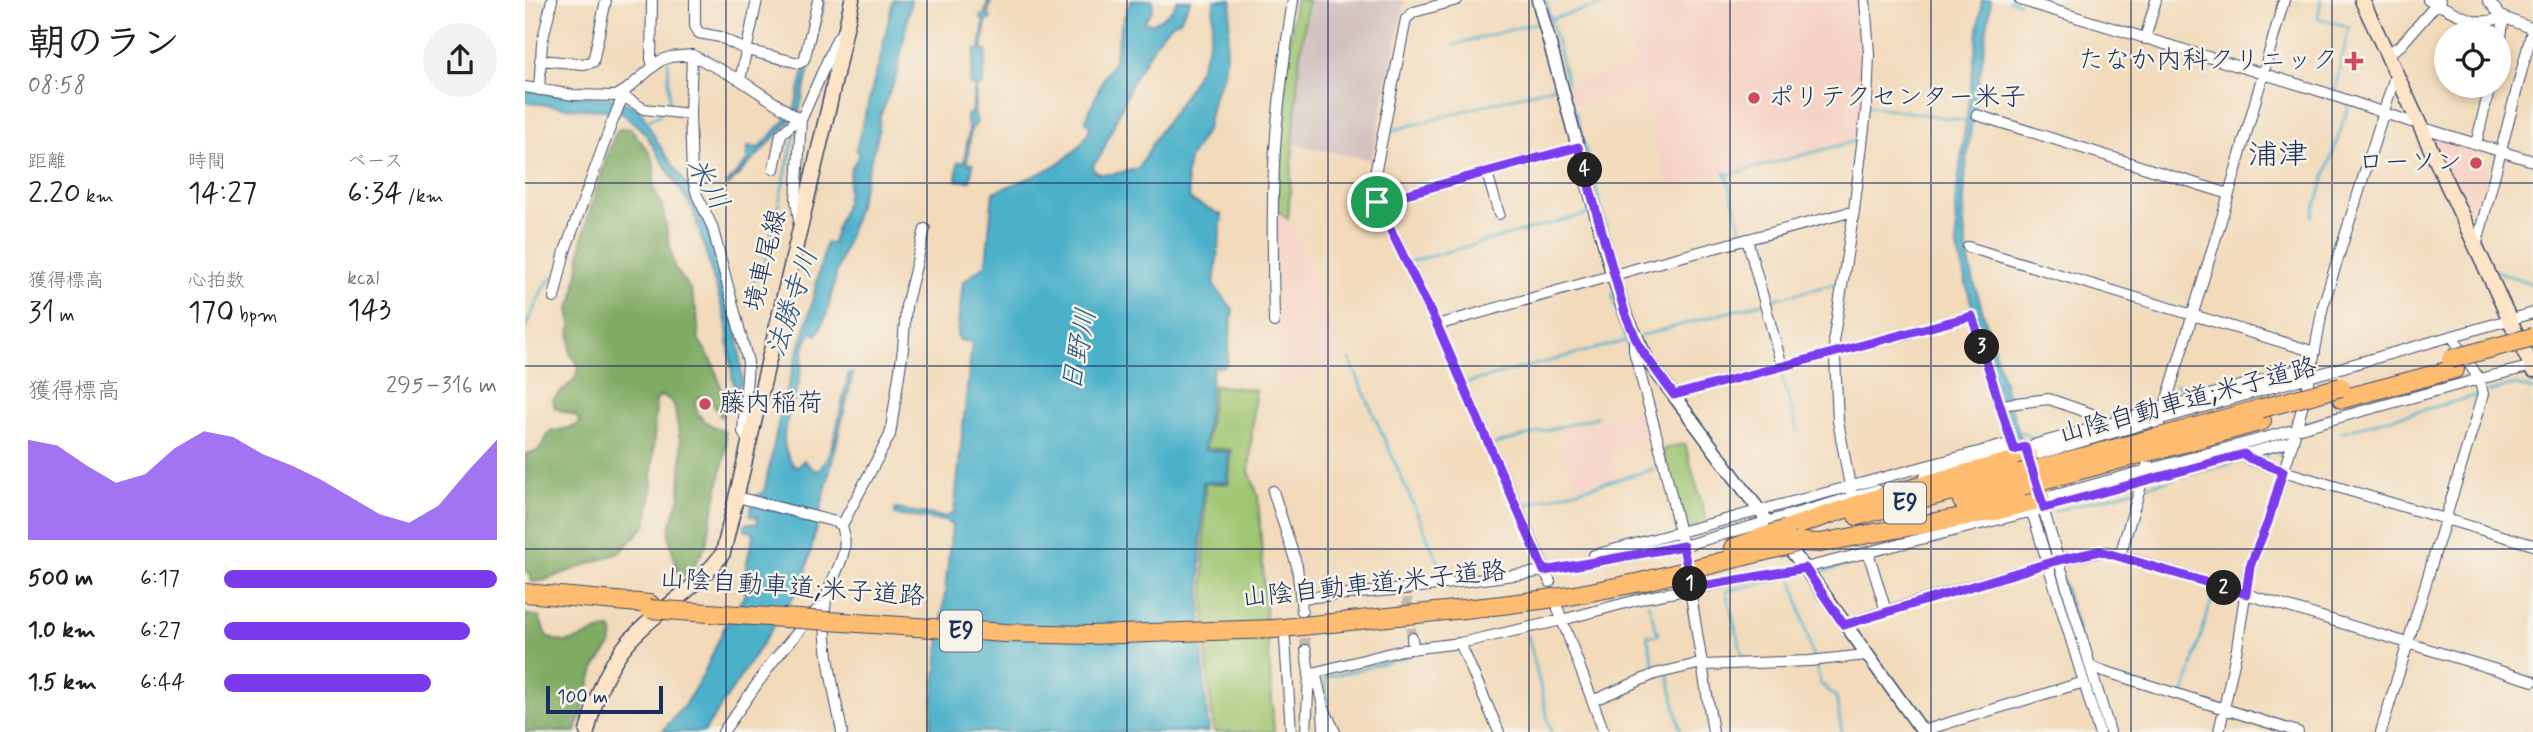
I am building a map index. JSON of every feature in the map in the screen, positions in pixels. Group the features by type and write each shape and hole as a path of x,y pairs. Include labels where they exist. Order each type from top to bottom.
{"highway":[{"name":"山陰自動車道;米子道路","path":"2453,364 2533,337"},
{"name":"山陰自動車道;米子道路","path":"528,596 1005,629 1278,631 1342,619 1640,577 1724,554 1775,528 2024,460 2145,461 2164,434 2261,415 2453,364 2533,348"},
{"path":"1775,528 1884,496 2024,460"},
{"path":"1775,528 1820,543 1995,511 2037,508"}],"main road":[{"name":"境車尾線","path":"587,732 604,680 619,654 636,633 709,573 723,553 741,499 749,443 852,0"},
{"path":"2362,0 2532,368"}],"street":[{"path":"539,90 541,43 552,0"},
{"path":"541,61 583,64 593,61 606,0"},
{"path":"652,0 653,65"},
{"path":"695,0 697,31 720,37 746,50 796,63 803,61 818,0"},
{"path":"740,80 757,0"},
{"path":"1274,322 1276,135 1293,0"},
{"path":"1457,0 1414,12 1406,19 1373,184 1377,202 1437,325 1541,572 1550,582"},
{"path":"1538,0 1613,275 1634,335 1648,361 1805,568 1918,728 2084,682"},
{"path":"1850,491 1838,421 1835,326 1854,211 1867,103 1869,54 1865,0"},
{"path":"2020,0 2533,161"},
{"path":"2145,39 2156,0"},
{"path":"2120,555 2145,461 2164,434 2165,407 2284,0"},
{"path":"2476,247 2533,28 2503,16 2488,0"},
{"path":"2386,55 2402,45 2435,1 2468,19 2485,21 2503,16"},
{"path":"2502,21 2503,16"},
{"path":"774,169 781,134 796,117 837,39 845,30"},
{"path":"692,55 690,114 693,183 712,226 748,362 743,432 749,443"},
{"path":"554,298 565,251 622,97 653,65 670,57 692,55 740,80 796,117"},
{"path":"2219,732 2250,566 2268,522 2294,441 2310,377 2323,306 2395,76"},
{"path":"525,87 573,95 622,97 644,109 690,114"},
{"path":"2476,144 2487,98"},
{"path":"1977,116 2229,194"},
{"path":"796,117 796,200 801,227"},
{"path":"1377,202 1578,147"},
{"path":"1487,173 1499,214"},
{"path":"1437,325 1854,211"},
{"path":"842,732 828,659 825,605 843,556 845,541 839,523 890,435 904,349 907,300 925,229"},
{"path":"1747,239 1781,366"},
{"path":"1968,247 2315,352"},
{"path":"1301,598 1406,593 1541,572 1775,528 1850,491 2164,434 2310,377 2533,313"},
{"path":"1674,395 1972,316 2000,405 2024,460 2099,732"},
{"path":"1634,335 1634,351 1683,546 1713,732"},
{"path":"2381,732 2483,394 2479,379 2452,336"},
{"path":"2024,460 2103,424 2311,366"},
{"path":"1309,674 1413,644 1460,643 1691,588 1805,568 2037,508 2145,461 2297,429 2479,379 2532,368"},
{"path":"2000,405 2049,399 2092,414 2103,424"},
{"path":"2145,461 2244,454 2294,441"},
{"path":"2244,454 2283,471 2533,545"},
{"path":"1273,491 1297,566 1302,611"},
{"path":"741,499 839,523"},
{"path":"1594,562 1594,555 1680,532 1775,528"},
{"path":"1844,625 2053,562 2100,551 2533,681"},
{"path":"1868,552 1886,611"},
{"path":"2053,562 2091,667 2110,732"},
{"path":"723,732 780,652 816,611 825,605"},
{"path":"1558,609 1604,732"},
{"path":"1278,631 1291,732"},
{"path":"1460,643 1499,732"},
{"path":"1306,650 1309,674 1306,732"},
{"path":"1592,701 1655,674 1702,664 1809,661 1866,655"},
{"path":"2091,667 2298,732"},
{"path":"1309,674 1317,680 1323,706 1324,732"},
{"path":"1323,706 1335,732"}],"shaded area":[{"path":"1309,0 1405,0 1371,160 1293,144"},
{"name":"ポリテクセンター米子","path":"1637,0 1863,0 1866,26 1861,139 1668,187 1641,88 1572,107 1566,84 1635,66 1619,5"},
{"path":"2430,133 2477,146 2489,174 2484,207 2460,203"},
{"path":"1277,211 1288,220 1348,359 1280,387 1275,375 1281,325 1277,284"},
{"path":"1646,407 1652,429 1649,430 1651,437 1610,448 1617,478 1575,489 1558,429"}],"green space":[{"path":"1295,0 1308,0 1299,63 1288,219 1277,210 1276,201 1282,108"},
{"path":"621,128 631,129 654,163 654,190 662,206 674,267 690,289 697,313 699,340 713,363 727,405 721,417 708,396 696,399 695,406 703,420 725,432 726,449 706,545 688,576 678,574 669,536 680,497 682,450 674,405 661,396 656,400 651,498 646,525 619,553 542,581 532,582 529,572 525,571 525,526 528,517 525,454 538,451 550,432 573,427 580,422 576,416 555,408 553,399 573,381 578,372 579,367 570,353 569,308 574,298 583,237 591,206 611,144"},
{"path":"1214,385 1255,390 1249,471 1258,496 1274,732 1214,732 1205,608 1205,483 1229,484 1231,450 1206,448"},
{"path":"1685,444 1707,524 1682,530 1663,449"},
{"path":"526,614 539,617 546,635 563,642 603,630 611,629 613,633 611,645 594,669 576,732 525,732"}],"water":[{"path":"821,0 825,0 799,112 728,186 726,185 747,161 748,146 759,148 794,111"},
{"path":"893,0 911,0 897,74 880,116 878,135 837,271 827,314 817,335 812,332 805,345 798,386 785,426 785,447 794,466 797,467 804,460 818,471 830,450 849,373 853,374 804,580 704,732 662,732 686,703 704,673 724,628 744,596 747,585 746,566 754,533 745,530 745,526 747,523 757,524 758,517 750,516 754,497 764,492 779,420 807,323 826,243 833,243 846,203 851,169 859,155 856,149"},
{"path":"988,0 991,0 988,14 991,18 986,22 982,50 987,51 982,86 977,86 974,111 977,123 971,130 967,163 973,164 970,181 956,180 958,162 964,162 969,130 966,118 972,111 975,86 970,85 975,50 980,50 984,21 980,17 985,13"},
{"name":"日野川","path":"1131,0 1153,0 1152,11 1144,22 1151,24 1167,15 1177,0 1191,0 1180,20 1170,25 1158,39 1132,82 1101,155 1093,165 1094,171 1100,174 1137,169 1189,88 1203,61 1211,32 1214,0 1232,0 1224,74 1214,95 1207,129 1189,159 1186,176 1190,200 1222,215 1214,286 1233,309 1227,364 1213,367 1204,450 1229,452 1227,482 1203,482 1201,607 1209,732 930,732 952,526 946,521 895,515 895,509 946,517 954,512 972,342 960,340 957,335 963,282 986,264 993,192 1050,168 1076,150 1085,138 1090,126 1086,122 1087,117 1114,61 1122,22"},
{"path":"1982,0 1991,0 1966,170 1964,225 1967,252 2108,732 2100,732 1973,310 1957,248 1955,205"},
{"path":"525,91 617,99 640,110 661,148 696,198 708,228 738,333 742,381 739,394 733,382 726,321 693,210 644,132 620,111 525,102"}],"waterway":[{"path":"1546,0 1567,83"},
{"path":"2008,0 2019,3"},
{"path":"2321,0 2318,18 2349,27 2334,93"},
{"path":"1550,19 1613,2 1618,4"},
{"path":"1454,45 1539,22"},
{"path":"668,61 670,109"},
{"path":"1387,132 1556,86"},
{"path":"2312,216 2349,105"},
{"path":"1870,106 1967,121"},
{"path":"1575,111 1617,267"},
{"path":"645,122 661,114"},
{"path":"753,288 754,273 762,274 796,129"},
{"path":"1724,174 1860,140"},
{"path":"1726,173 1743,236"},
{"path":"1409,262 1591,213"},
{"path":"2493,270 2533,284"},
{"path":"525,328 545,285 554,276"},
{"path":"1767,301 1838,283"},
{"path":"1612,294 1635,371"},
{"path":"1640,336 1762,303"},
{"path":"1466,383 1625,341"},
{"path":"2292,367 2306,352"},
{"path":"1350,360 1446,580"},
{"path":"1780,371 1798,432"},
{"path":"2176,384 2191,395 2235,383"},
{"path":"2488,392 2516,385 2533,390"},
{"path":"2110,417 2159,403 2165,386"},
{"path":"2340,432 2479,395"},
{"path":"1492,445 1597,417"},
{"path":"2022,432 2034,439 2093,423"},
{"path":"2275,449 2286,459"},
{"path":"2257,457 2265,459 2269,451"},
{"path":"2146,486 2240,461"},
{"path":"1520,506 1658,468"},
{"path":"2055,511 2138,489"},
{"path":"1874,559 1957,537"},
{"path":"1818,580 1820,573 1867,559"},
{"path":"1744,661 1726,591 1782,579"},
{"path":"1793,580 1813,658"},
{"path":"2184,693 2215,589"},
{"path":"1648,603 1658,635 1647,636 1655,670"},
{"path":"1528,635 1551,732"},
{"path":"1327,703 1325,678 1407,657"},
{"path":"1815,663 1820,683 1836,697 1842,732"},
{"path":"1668,674 1681,732"}],"tunnel":[{"path":"1407,598 1412,638"},
{"path":"1303,623 1306,650"}],"place":[{"name":"たなか内科クリニック","path":"2354,61"},
{"name":"ポリテクセンター米子","path":"1754,98"},
{"name":"ローソン","path":"2476,163"},
{"name":"藤内稲荷","path":"705,404"}],"district":[{"name":"浦津","path":"2278,155"}],"route":[{"path":"1578,147 1625,313 1640,348 1674,395 1972,316 2014,450 2025,447 2044,508 2244,454 2283,471 2268,522 2250,566 2246,594 2100,551 2055,561 1844,625 1805,568 1691,588 1683,546 1544,571 1437,325 1377,202 1578,147"}],"water label":[{"name":"米川","path":"707,184"},
{"name":"法勝寺川","path":"793,303"}]}
